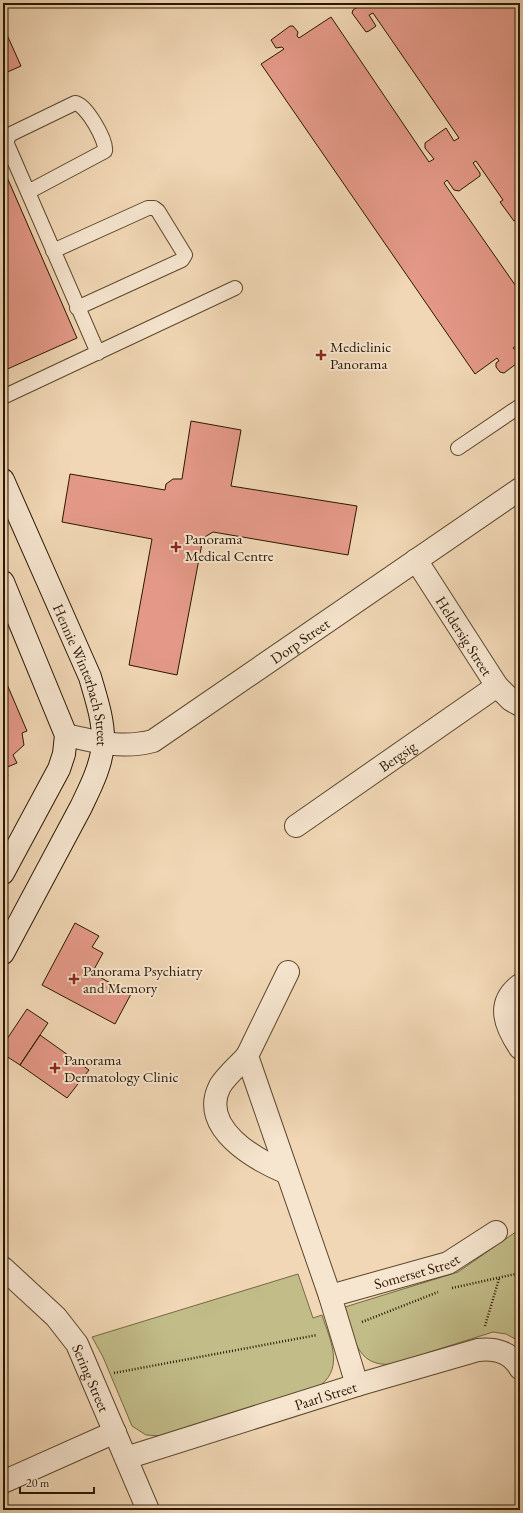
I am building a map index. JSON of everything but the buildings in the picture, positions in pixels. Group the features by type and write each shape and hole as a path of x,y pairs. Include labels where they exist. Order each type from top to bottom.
{"street":[{"name":"Hennie Winterbach Street","path":"3,480 90,676 99,709 103,743 92,783 81,808 3,953"},
{"name":"Dorp Street","path":"66,735 103,743 127,746 153,741 520,489"},
{"name":"Heldersig Street","path":"416,560 497,686 511,700 520,705"},
{"name":"Hennie Winterbach Street","path":"3,582 9,614 66,735 64,754 59,769 3,873"},
{"name":"Bergsig","path":"296,826 497,686"},
{"path":"287,1173 268,1165 246,1151 227,1133 217,1119 216,1106 220,1086 247,1056 288,972"},
{"path":"520,985 507,1000 505,1008 506,1020 510,1033 520,1048"},
{"path":"247,1056 330,1296 356,1384"},
{"name":"Somerset Street","path":"330,1296 448,1263 496,1232"},
{"name":"Sering Street","path":"3,1268 56,1317 77,1344 148,1510"},
{"name":"Paarl Street","path":"126,1458 356,1384 478,1350 488,1349 500,1351 510,1356 520,1368"},
{"path":"3,1482 115,1432"}],"lane":[{"path":"28,192 105,151 105,144 86,110 79,104 75,103 8,137 7,144 77,308 98,353"},
{"path":"53,251 148,208 154,208 158,211 185,255 182,260 77,308"},
{"path":"3,397 235,288"},
{"path":"458,448 520,406"}],"path":[{"path":"450,1289 520,1273"},
{"path":"478,1350 499,1279"},
{"path":"92,1377 340,1330 443,1290"}],"shaded area":[{"path":"520,1229 519,1341 506,1334 493,1332 392,1364 380,1364 370,1361 363,1355 354,1338 345,1307 458,1272"},
{"path":"298,1274 313,1318 322,1315 333,1352 334,1361 332,1370 328,1378 321,1385 161,1436 146,1435 132,1426 103,1357 92,1337"}],"place":[{"name":"Mediclinic Panorama","path":"321,355"},
{"name":"Panorama Medical Centre","path":"176,547"},
{"name":"Panorama Psychiatry and Memory","path":"74,979"},
{"name":"Panorama Dermatology Clinic","path":"55,1068"}]}
